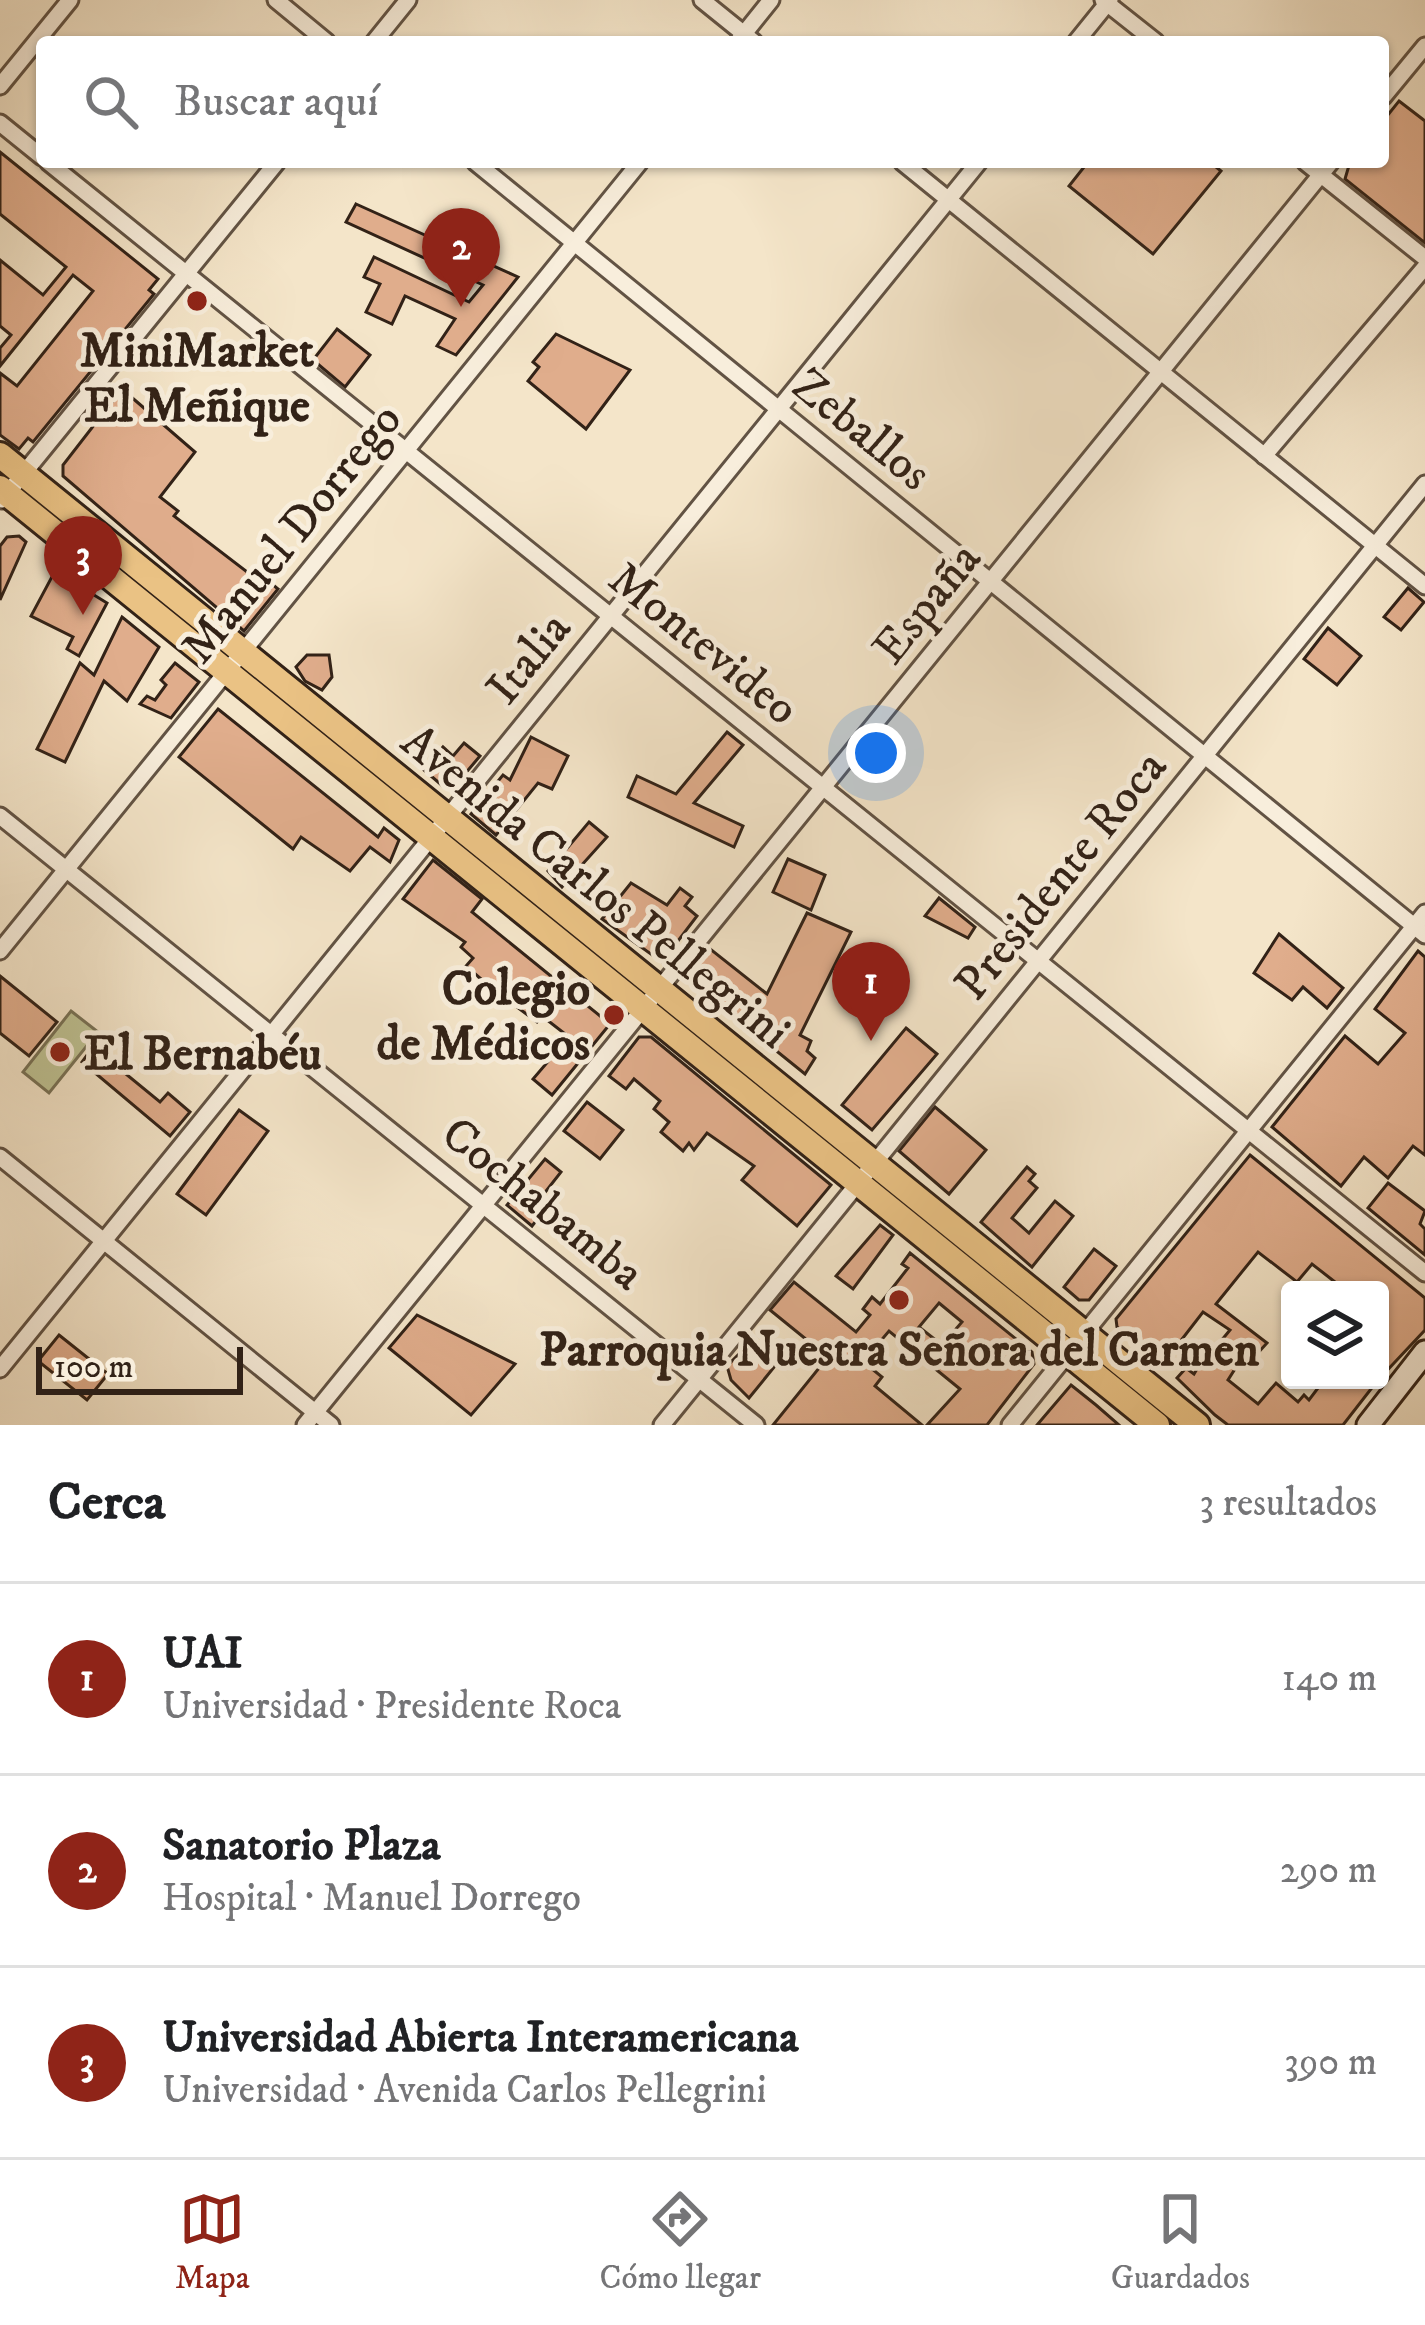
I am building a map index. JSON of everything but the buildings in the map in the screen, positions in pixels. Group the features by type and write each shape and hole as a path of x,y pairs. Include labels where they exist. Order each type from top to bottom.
{"main road":[{"name":"Avenida Carlos Pellegrini","path":"0,455 8,490 235,661 1076,1343 1197,1425"},
{"name":"Avenida Carlos Pellegrini","path":"1076,1343 1157,1425"},
{"path":"1368,1425 1425,1352"}],"street":[{"path":"41,36 70,0"},
{"path":"275,0 320,36"},
{"path":"379,36 408,0"},
{"path":"702,0 742,36"},
{"path":"747,36 771,0"},
{"path":"1081,36 1107,1 1149,36"},
{"path":"0,86 36,42"},
{"path":"1389,91 1425,46"},
{"name":"Montevideo","path":"0,123 36,152"},
{"name":"Montevideo","path":"56,168 1425,1273"},
{"path":"8,490 272,168"},
{"name":"Zeballos","path":"482,168 1204,756 1421,925"},
{"name":"Manuel Dorrego","path":"0,951 635,168"},
{"path":"909,168 1425,586"},
{"name":"Italia","path":"0,1369 974,168"},
{"path":"1264,456 1425,262 1326,168"},
{"name":"España","path":"310,1419 1326,168"},
{"name":"Presidente Roca","path":"662,1425 1425,484"},
{"name":"Cochabamba","path":"0,816 756,1425"},
{"path":"1010,1425 1421,925"},
{"path":"0,1156 310,1419 331,1425"}],"green space":[{"name":"El Bernabéu","path":"71,1011 98,1032 49,1093 23,1072"}],"place":[{"name":"MiniMarket El Meñique","path":"197,301"},
{"name":"Sanatorio Plaza","path":"461,307"},
{"name":"Universidad Abierta Interamericana","path":"83,615"},
{"name":"Colegio de Médicos","path":"614,1015"},
{"name":"UAI","path":"871,1041"},
{"name":"El Bernabéu","path":"60,1052"},
{"name":"Parroquia Nuestra Señora del Carmen","path":"899,1300"}]}
